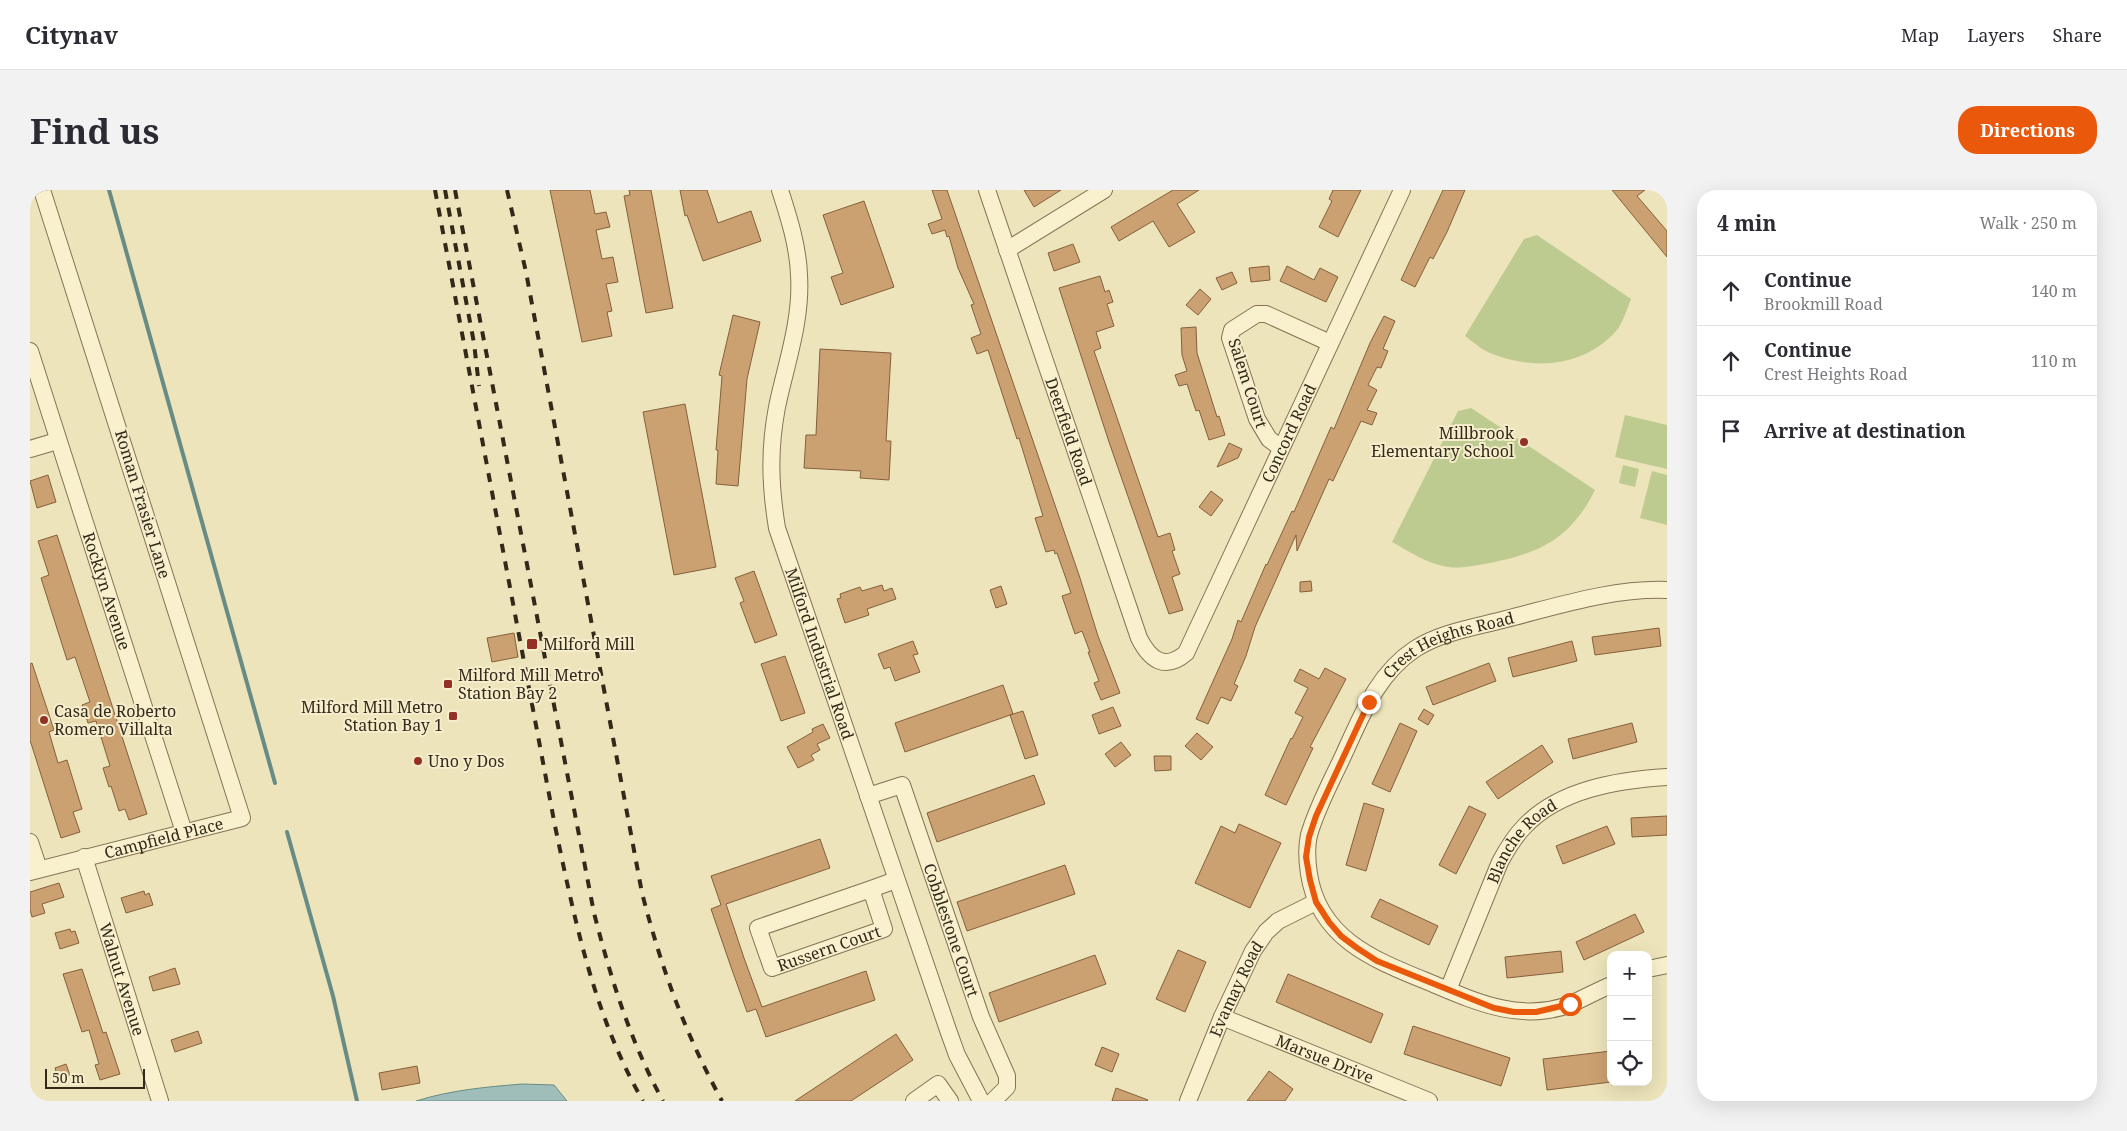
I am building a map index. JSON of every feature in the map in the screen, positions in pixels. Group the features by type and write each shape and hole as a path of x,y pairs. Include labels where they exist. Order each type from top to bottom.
{"street":[{"name":"Roman Frasier Lane","path":"42,190 242,818"},
{"name":"Milford Industrial Road","path":"780,190 795,244 799,276 798,307 772,445 770,479 777,528 957,1055 981,1101"},
{"name":"Deerfield Road","path":"987,190 1139,638 1144,648 1152,657 1164,663"},
{"path":"1007,250 1104,190"},
{"name":"Concord Road","path":"1164,663 1178,660 1186,652 1402,190"},
{"name":"Salem Court","path":"1281,448 1269,439 1257,418 1230,338 1232,330 1256,314 1266,314 1330,343"},
{"name":"Rocklyn Avenue","path":"30,351 57,441 184,832"},
{"path":"30,449 57,441"},
{"name":"Crest Heights Road","path":"1316,902 1306,857 1309,837 1316,816 1369,702 1381,680 1395,665 1414,650 1434,639 1461,630 1595,598 1667,590"},
{"name":"Blanche Road","path":"1448,990 1500,862 1510,844 1524,826 1540,813 1563,800 1589,790 1618,782 1667,777"},
{"name":"Cobblestone Court","path":"868,796 902,785 981,1017 1007,1076 1007,1087 993,1101"},
{"name":"Campfield Place","path":"34,870 242,818"},
{"path":"30,842 34,870"},
{"name":"Walnut Avenue","path":"84,857 160,1101"},
{"name":"Russern Court","path":"870,889 884,929 772,968 758,928 870,889 896,880"},
{"path":"1316,902 1341,936 1377,961 1494,1008 1514,1012 1536,1012 1570,1004 1607,987"},
{"name":"Evamay Road","path":"1188,1101 1222,1016 1253,951 1266,932 1278,921 1316,902"},
{"path":"1652,968 1667,965"},
{"name":"Marsue Drive","path":"1222,1016 1430,1101"},
{"path":"914,1101 938,1084 950,1101"}],"green space":[{"path":"1537,235 1631,299 1619,327 1604,342 1590,352 1558,362 1523,362 1506,359 1490,353 1465,336 1524,239"},
{"path":"1471,408 1595,490 1576,520 1553,541 1525,554 1508,559 1464,567 1448,567 1412,554 1392,542 1458,411"},
{"path":"1625,415 1667,425 1667,469 1615,457"},
{"path":"1623,465 1639,469 1635,487 1619,483"},
{"path":"1652,471 1667,475 1667,525 1640,518"}],"water":[{"path":"522,1084 554,1085 567,1101 416,1101 455,1092"}],"building":[{"path":"550,190 590,190 595,214 606,212 610,227 596,230 602,259 613,257 618,282 606,284 612,311 607,312 612,336 582,342"},
{"path":"629,190 651,190 673,308 646,313 624,196 630,195"},
{"path":"680,190 707,190 718,223 751,211 761,241 703,261 687,215 685,216"},
{"path":"932,190 947,190 1080,578 1098,636 1120,693 1101,700 1094,683 1099,681 1088,652 1090,652 1082,631 1075,634 1062,596 1071,593 1057,553 1055,554 1054,550 1046,552 1035,518 1043,516 1019,438 1017,439 988,350 977,354 971,338 981,334 971,305 974,304 958,268 949,236 947,237 945,230 932,234 928,224 942,219"},
{"path":"1024,190 1061,190 1034,207"},
{"path":"1173,190 1199,190 1177,204 1195,232 1169,247 1153,221 1119,241 1111,227"},
{"path":"1333,190 1361,190 1338,237 1319,227 1332,201 1329,199"},
{"path":"1443,190 1465,190 1447,232 1433,259 1430,257 1415,287 1401,280"},
{"path":"1612,190 1645,190 1637,196 1667,231 1667,257"},
{"path":"864,201 894,287 841,305 831,277 843,273 823,215"},
{"path":"1073,244 1080,262 1054,271 1048,253"},
{"path":"1269,266 1270,280 1251,282 1249,268"},
{"path":"1287,266 1314,280 1320,268 1338,277 1326,302 1280,281"},
{"path":"1232,272 1237,283 1222,290 1216,278"},
{"path":"1100,276 1105,292 1109,290 1113,302 1107,304 1114,326 1096,332 1101,348 1094,351 1158,537 1170,533 1175,550 1172,551 1180,574 1172,577 1183,610 1169,614 1109,442 1059,288"},
{"path":"1200,289 1211,299 1198,315 1186,305"},
{"path":"733,315 760,322 747,379 738,486 716,484 718,450 716,450 722,376 719,375"},
{"path":"1384,316 1395,321 1383,349 1388,351 1381,368 1377,367 1368,385 1377,390 1367,410 1377,413 1372,425 1361,421 1333,481 1329,479 1297,551 1296,535 1255,627 1246,656 1234,684 1238,686 1231,701 1221,697 1208,724 1196,719 1232,639 1238,620 1241,622 1266,564 1292,511 1294,512 1331,427 1334,429 1370,343"},
{"path":"1196,327 1197,353 1217,417 1219,416 1225,435 1209,440 1199,410 1196,411 1187,384 1179,386 1175,375 1187,371 1182,355 1181,328"},
{"path":"820,349 891,353 886,441 891,441 889,480 860,478 861,471 804,468 806,435 816,435"},
{"path":"685,404 716,567 674,575 643,412"},
{"path":"1229,443 1242,449 1238,458 1217,467"},
{"path":"48,475 56,502 37,508 30,481"},
{"path":"1211,491 1223,500 1211,516 1199,507"},
{"path":"57,535 147,814 129,820 125,809 119,811 111,786 109,787 103,768 110,766 96,721 88,723 82,705 90,702 75,657 67,660 41,578 49,575 38,541"},
{"path":"754,571 777,635 755,643 740,603 744,601 735,578"},
{"path":"1311,581 1312,591 1300,592 1300,582"},
{"path":"882,585 884,591 892,588 896,599 867,609 869,615 845,623 837,599 841,598 840,594 860,587 862,591"},
{"path":"1001,586 1007,604 996,608 990,590"},
{"path":"1659,628 1661,646 1595,655 1592,637"},
{"path":"514,633 518,657 492,662 487,638"},
{"path":"913,641 918,654 913,655 920,672 895,681 890,667 884,669 878,654"},
{"path":"1572,641 1577,661 1513,677 1508,658"},
{"path":"785,656 805,713 781,721 761,664"},
{"path":"32,663 54,730 49,732 58,763 67,760 82,809 73,812 80,832 61,838 30,740 30,664"},
{"path":"1489,663 1496,681 1433,705 1426,687"},
{"path":"1325,668 1346,679 1310,747 1313,748 1286,805 1265,795 1291,738 1303,717 1295,713 1308,688 1294,681 1300,669 1319,679"},
{"path":"1003,685 1013,714 905,752 895,723"},
{"path":"1113,707 1121,726 1099,734 1092,715"},
{"path":"1424,709 1434,715 1428,725 1418,719"},
{"path":"1023,711 1038,755 1025,759 1010,715"},
{"path":"1400,723 1417,731 1390,792 1372,784"},
{"path":"1632,723 1637,742 1573,759 1568,739"},
{"path":"823,724 830,738 817,744 820,750 811,755 814,760 798,768 787,747 813,732 812,729"},
{"path":"1197,733 1213,747 1201,760 1185,746"},
{"path":"1121,742 1131,755 1115,767 1105,754"},
{"path":"1542,745 1553,762 1498,799 1486,782"},
{"path":"1154,756 1171,756 1171,770 1155,771"},
{"path":"1034,775 1045,804 937,842 927,813"},
{"path":"1364,803 1384,809 1366,871 1346,865"},
{"path":"1469,806 1486,814 1456,874 1439,865"},
{"path":"1667,816 1667,835 1632,837 1631,818"},
{"path":"1239,824 1281,843 1250,908 1195,883 1221,826 1235,833"},
{"path":"1607,826 1615,844 1563,864 1556,846"},
{"path":"820,839 830,868 726,904 744,958 762,1007 866,971 875,1000 766,1037 756,1009 747,1012 711,909 721,905 711,876"},
{"path":"1065,865 1075,894 967,931 957,902"},
{"path":"59,883 64,897 42,904 45,913 32,917 30,892"},
{"path":"144,891 145,895 149,893 153,905 126,913 121,898"},
{"path":"1380,899 1438,926 1429,945 1371,917"},
{"path":"1635,914 1644,932 1584,960 1576,942"},
{"path":"70,929 71,932 75,931 79,943 60,949 55,933"},
{"path":"1178,950 1206,962 1185,1012 1156,999"},
{"path":"1561,951 1563,972 1507,978 1505,957"},
{"path":"1095,955 1106,984 999,1022 989,993"},
{"path":"175,968 180,984 153,991 149,977"},
{"path":"82,969 103,1033 106,1032 120,1074 100,1080 95,1065 99,1064 89,1030 82,1032 63,974"},
{"path":"1288,974 1383,1014 1371,1043 1276,1002"},
{"path":"1413,1026 1510,1058 1501,1086 1404,1054"},
{"path":"198,1031 202,1043 175,1052 171,1040"},
{"path":"896,1034 913,1060 851,1101 795,1101"},
{"path":"1102,1047 1119,1054 1112,1072 1095,1065"},
{"path":"1607,1051 1607,1082 1547,1090 1543,1059"},
{"path":"66,1064 70,1075 58,1079 55,1068"},
{"path":"417,1066 420,1083 382,1090 379,1073"},
{"path":"1269,1071 1293,1089 1285,1101 1247,1101"},
{"path":"1116,1088 1148,1100 1112,1101"}],"waterway":[{"path":"109,190 275,783"},
{"path":"287,832 333,996 357,1101"}],"railway":[{"path":"435,190 570,897 588,967 611,1036 643,1101"},
{"path":"445,190 474,343 479,386"},
{"path":"455,190 594,913 607,962 631,1033 663,1101"},
{"path":"507,190 526,272 642,893 675,1000 696,1050 722,1101"}],"place":[{"name":"Millbrook Elementary School","path":"1524,442"},
{"name":"Milford Mill","path":"532,644"},
{"name":"Milford Mill Metro Station Bay 2","path":"448,684"},
{"name":"Milford Mill Metro Station Bay 1","path":"453,716"},
{"name":"Casa de Roberto Romero Villalta","path":"44,720"},
{"name":"Uno y Dos","path":"418,761"}],"route":[{"path":"1369,702 1316,816 1309,837 1306,857 1310,880 1316,902 1329,922 1341,936 1377,961 1494,1008 1514,1012 1536,1012 1570,1004"}]}
